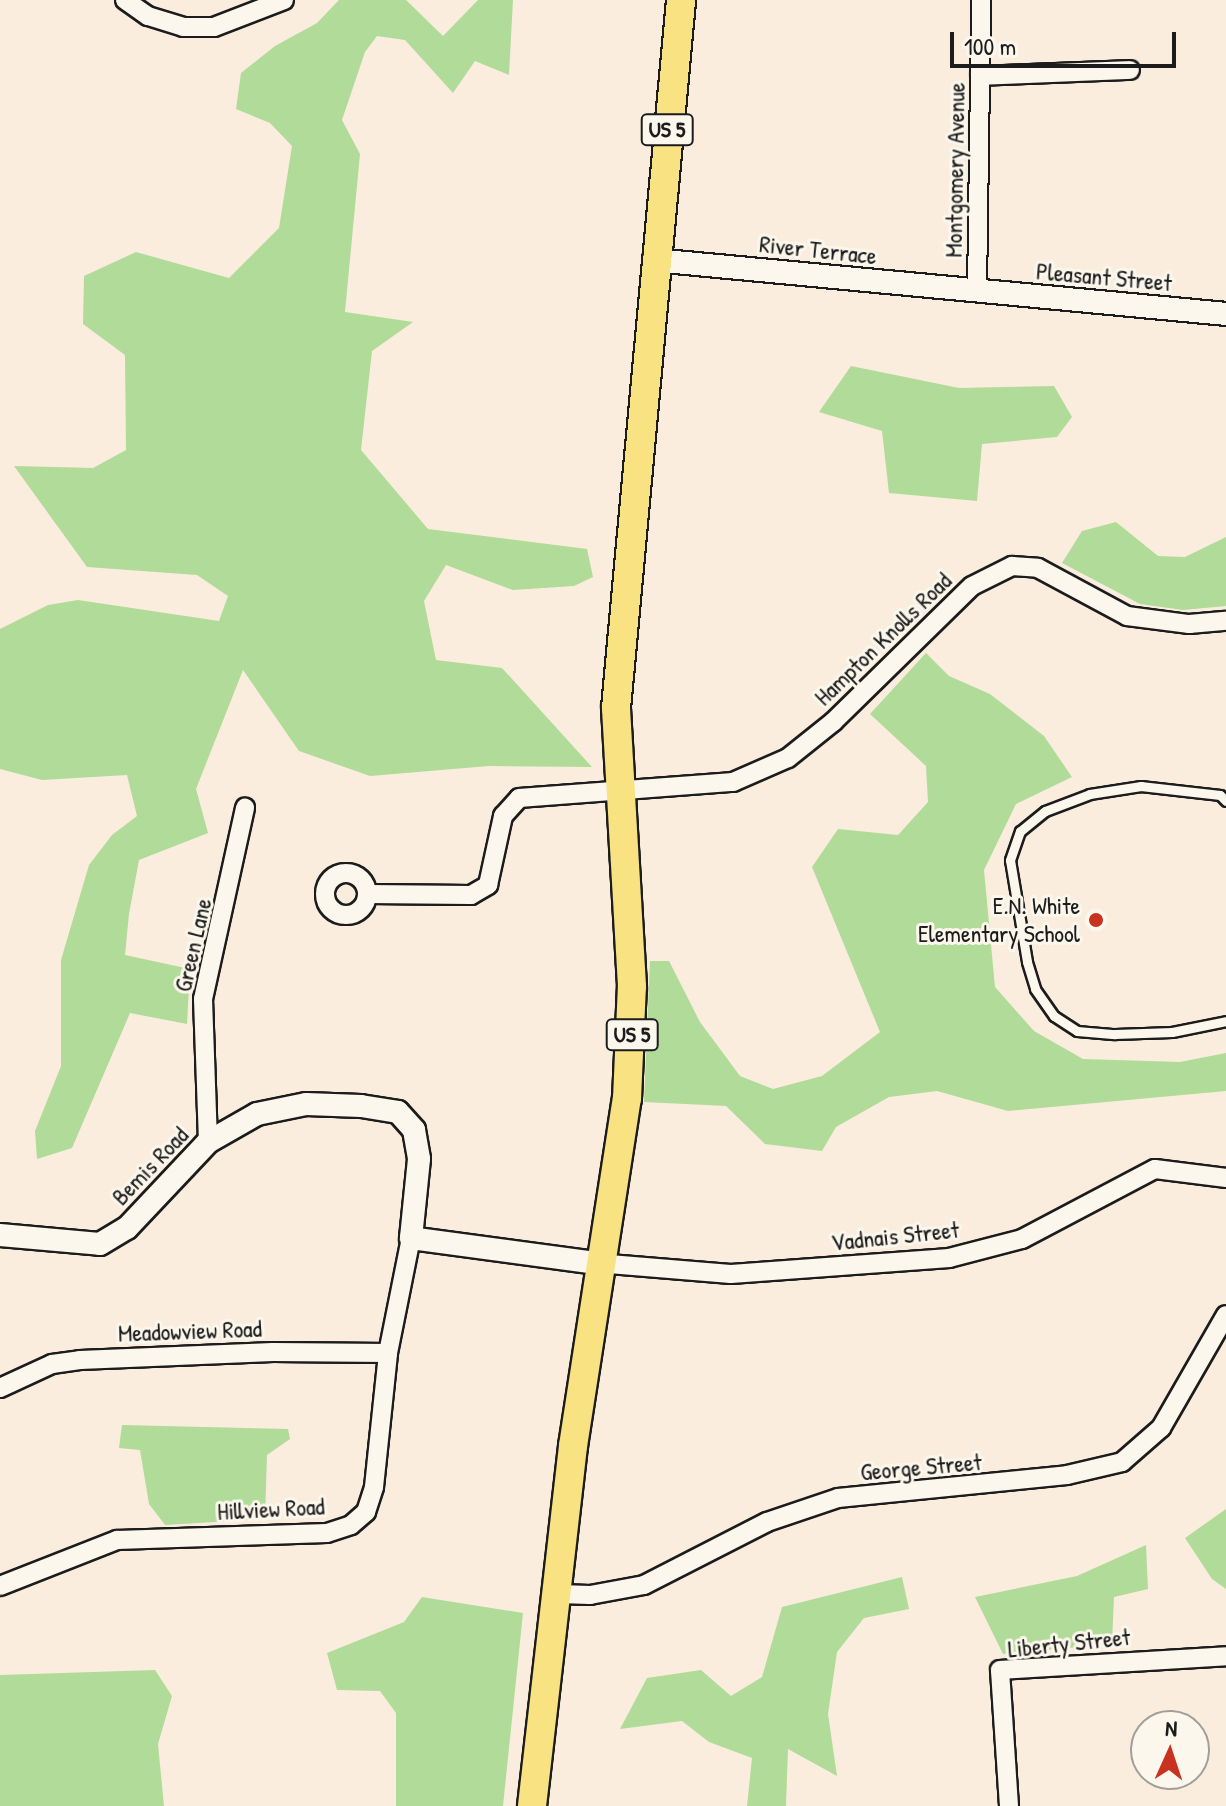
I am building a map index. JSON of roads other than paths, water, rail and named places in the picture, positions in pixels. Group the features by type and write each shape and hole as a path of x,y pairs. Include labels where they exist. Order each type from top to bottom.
{"main road":[{"name":"US 5","path":"532,1806 597,1263 627,1099 632,1038 616,708 654,260 681,0"}],"street":[{"path":"125,0 148,16 183,27 214,27 284,0"},
{"name":"Montgomery Avenue","path":"977,292 981,0"},
{"path":"980,76 1130,70"},
{"name":"River Terrace","path":"654,260 977,292"},
{"name":"Pleasant Street","path":"977,292 1226,314"},
{"name":"Hampton Knolls Road","path":"368,894 471,895 488,885 503,816 519,798 619,793 733,782 788,758 833,722 972,586 1012,566 1038,568 1127,616 1189,624 1226,621"},
{"name":"Green Lane","path":"208,1142 203,999 245,808"},
{"name":"Bemis Road","path":"0,1235 100,1244 127,1228 208,1142 257,1114 306,1104 398,1112 414,1130 419,1159 411,1238"},
{"name":"Vadnais Street","path":"597,1263 731,1274 949,1258 1022,1239 1155,1169 1226,1178"},
{"path":"411,1238 597,1263"},
{"name":"Hillview Road","path":"0,1586 117,1540 327,1533 351,1525 366,1512 374,1487 388,1353 411,1238"},
{"name":"George Street","path":"559,1594 590,1595 644,1585 767,1522 838,1498 1053,1477 1122,1462 1161,1428 1226,1315"},
{"name":"Meadowview Road","path":"0,1388 52,1364 80,1360 273,1352 388,1353"},
{"name":"Liberty Street","path":"1009,1806 1000,1670 1226,1656"}],"lane":[{"path":"1226,801 1220,795 1141,786 1090,794 1045,811 1020,831 1010,860 1027,962 1035,989 1054,1016 1077,1031 1115,1034 1172,1032 1226,1021"}],"place":[{"name":"E.N. White Elementary School","path":"1096,920"}]}
